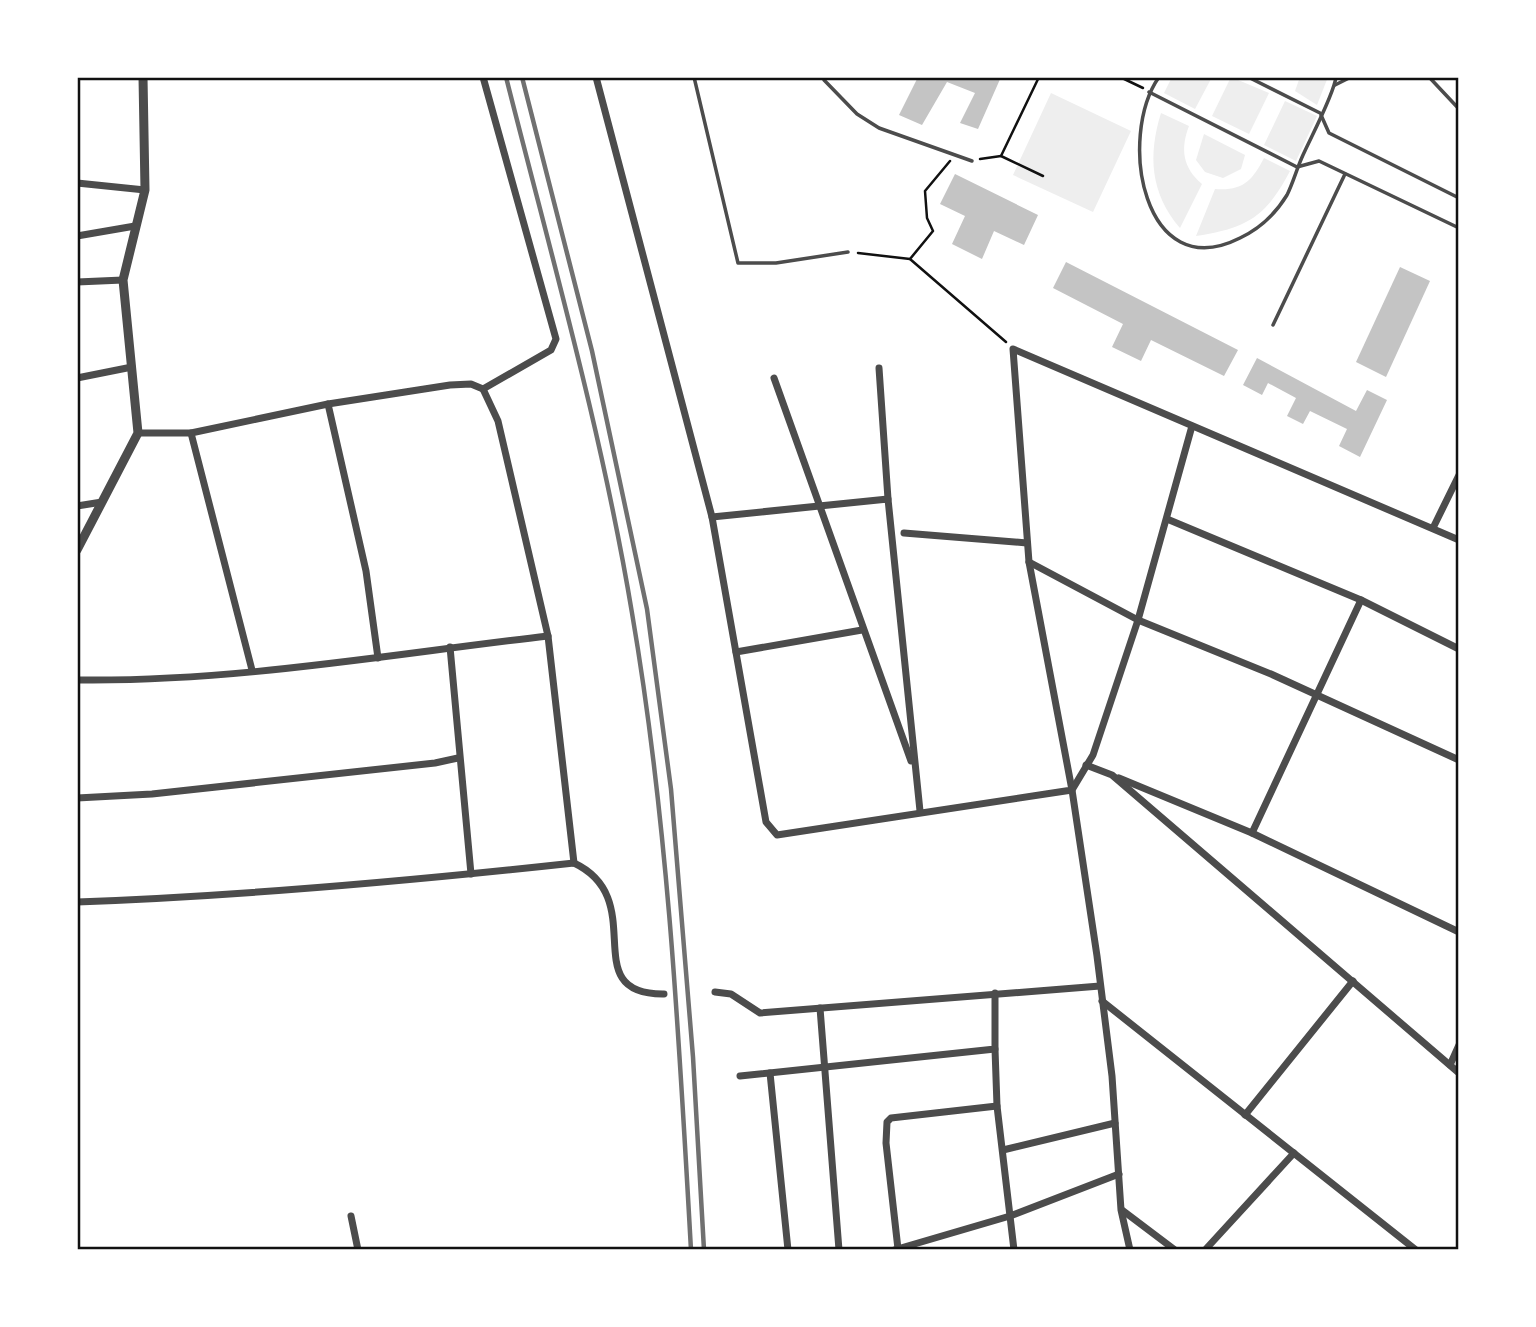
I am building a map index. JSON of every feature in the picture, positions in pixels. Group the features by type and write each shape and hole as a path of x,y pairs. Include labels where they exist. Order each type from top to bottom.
{"street":[{"path":"77,550 138,433 123,280 145,190 143,77"},
{"path":"483,77 556,339 551,350 544,356 483,389"},
{"path":"596,77 712,517 766,822 777,835 920,811 1072,790"},
{"path":"77,183 145,190"},
{"path":"77,236 135,226"},
{"path":"77,282 123,280"},
{"path":"1130,1250 1121,1210 1102,1001 1072,790 1029,562 1013,349 1459,540"},
{"path":"77,378 132,367"},
{"path":"879,368 888,499 920,811"},
{"path":"774,379 914,772"},
{"path":"138,433 191,433 328,404 450,385 471,384 483,389 498,421 548,636 575,863"},
{"path":"328,404 366,571 378,658"},
{"path":"1072,790 1093,755 1138,620 1192,426"},
{"path":"191,433 253,670"},
{"path":"1433,528 1459,475"},
{"path":"712,517 888,499"},
{"path":"77,506 102,502"},
{"path":"1167,519 1361,600 1459,649"},
{"path":"904,533 1027,543"},
{"path":"1029,562 1138,620 1270,674 1459,760"},
{"path":"1252,833 1361,600"},
{"path":"736,652 862,630"},
{"path":"77,680 134,681 253,670 378,658 548,636"},
{"path":"450,647 458,758 471,874"},
{"path":"77,798 166,793 435,763 458,758"},
{"path":"1086,765 1252,833 1459,932"},
{"path":"1112,775 1459,1073"},
{"path":"77,902 167,899 575,863 587,869 609,897 614,914 616,959 622,981 628,988 640,992 664,994"},
{"path":"1245,1115 1353,981"},
{"path":"715,992 731,994 760,1013 1100,986"},
{"path":"995,993 997,1106 1014,1250"},
{"path":"1102,1001 1411,1249"},
{"path":"820,1008 839,1250"},
{"path":"1450,1065 1459,1045"},
{"path":"740,1076 995,1049"},
{"path":"770,1073 788,1250"},
{"path":"997,1106 891,1118 887,1122 886,1143 895,1249 1010,1216 1119,1174"},
{"path":"1003,1150 1115,1123"},
{"path":"1205,1250 1294,1153"},
{"path":"1121,1210 1175,1250"},
{"path":"351,1216 358,1250"}],"lane":[{"path":"694,77 738,263 776,263 848,252"},
{"path":"1159,77 1149,92 1139,126 1139,168 1154,213 1167,233 1184,244 1202,249 1228,244 1249,234 1268,219 1287,194 1335,85 1336,77"},
{"path":"1248,77 1321,114 1329,133 1459,198"},
{"path":"1335,85 1351,77"},
{"path":"1429,77 1459,109"},
{"path":"824,80 857,114 879,128 972,160"},
{"path":"1149,92 1297,167 1319,161 1459,228"},
{"path":"1273,326 1345,174"}],"path":[{"path":"1001,156 1039,77"},
{"path":"1120,77 1149,92"},
{"path":"910,259 933,232 927,218 925,191 957,153"},
{"path":"972,160 1001,156 1043,176"},
{"path":"848,252 910,259 1013,349"}],"shaded area":[{"path":"1172,77 1212,77 1195,109 1164,93"},
{"path":"1231,77 1269,93 1249,134 1212,116"},
{"path":"1300,77 1328,77 1317,105 1295,91"},
{"path":"1051,93 1131,131 1093,212 1013,175"},
{"path":"1285,101 1317,116 1296,161 1264,145"},
{"path":"1161,113 1189,126 1185,158 1187,165 1202,184 1180,228 1163,201 1154,173 1154,144"},
{"path":"1204,134 1245,155 1241,169 1223,178 1205,172 1196,160"},
{"path":"1264,158 1290,171 1263,210 1242,224 1196,236 1215,189 1233,188 1246,183"}],"building":[{"path":"918,77 1001,77 978,129 960,123 975,93 947,82 922,125 899,115"},
{"path":"955,174 1038,215 1024,245 994,231 982,259 952,244 965,216 940,204"},
{"path":"1066,262 1238,350 1224,376 1151,340 1141,361 1112,347 1123,324 1053,288"},
{"path":"1400,267 1430,281 1386,377 1356,362"},
{"path":"1257,358 1356,411 1367,390 1387,400 1360,457 1339,446 1347,429 1310,411 1303,424 1287,416 1296,398 1268,383 1262,395 1243,385"}],"railway":[{"path":"506,77 591,411 632,613 655,771 663,851 677,1011 691,1250"},
{"path":"522,77 592,351 647,609 671,789 693,1057 704,1250"}]}
